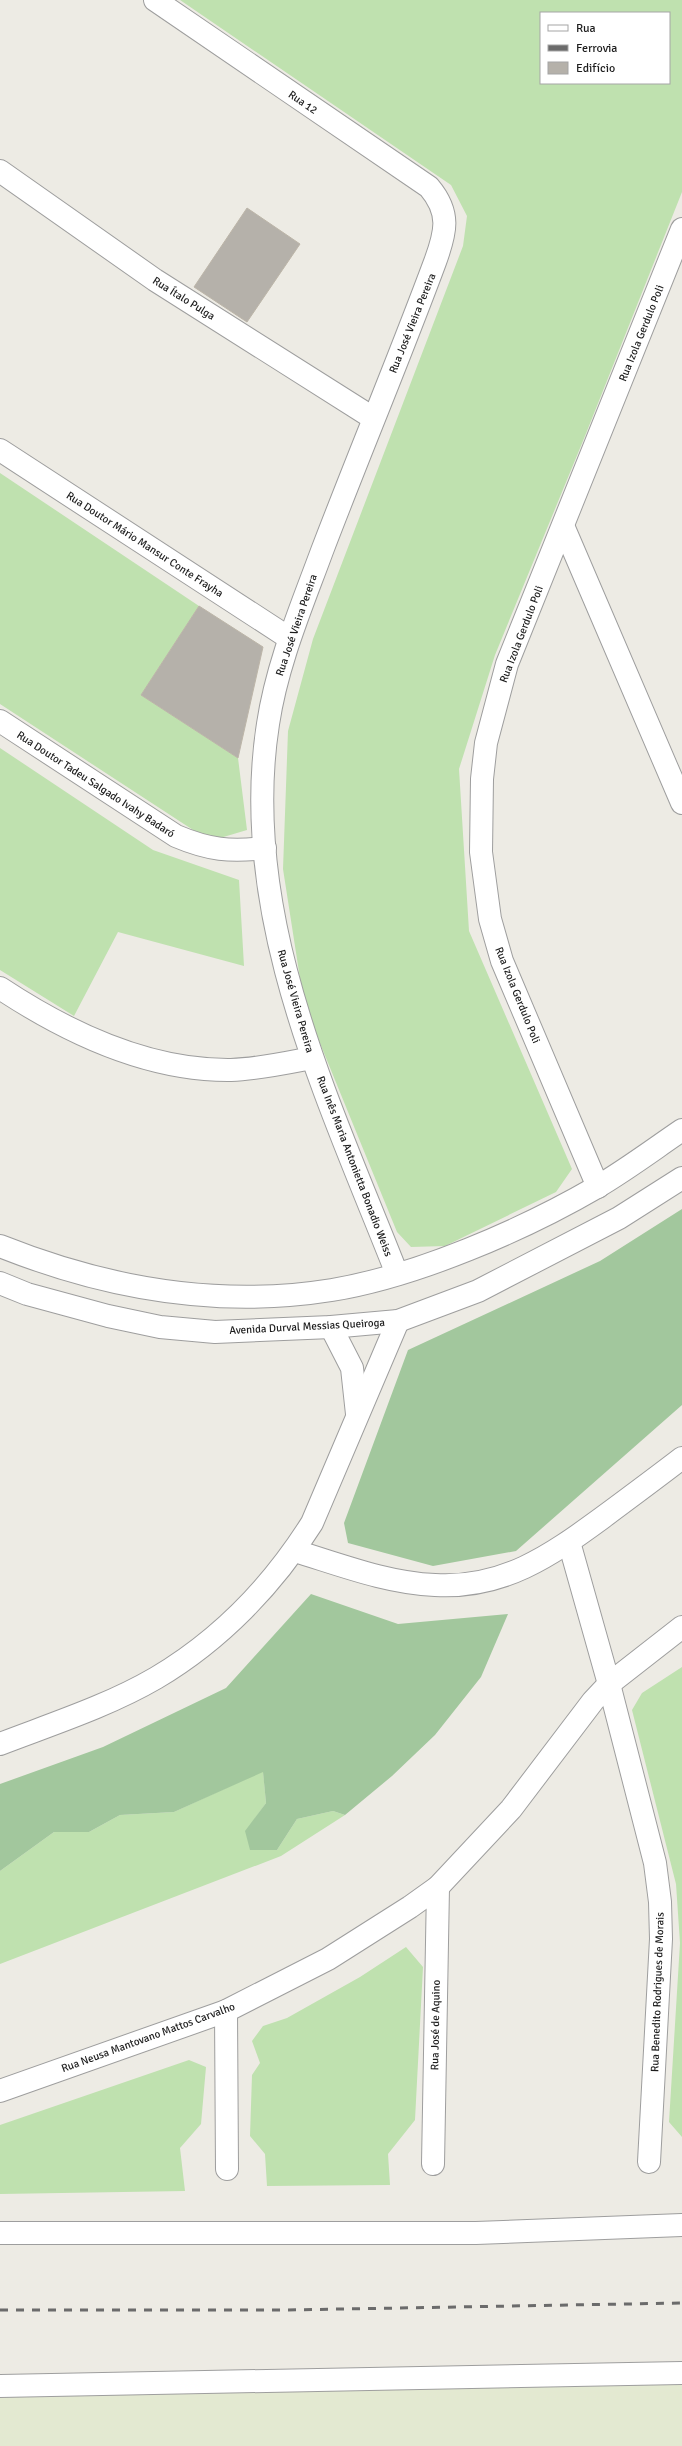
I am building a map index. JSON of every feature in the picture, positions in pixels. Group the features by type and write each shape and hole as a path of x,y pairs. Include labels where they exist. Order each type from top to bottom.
{"street":[{"name":"Rua 12","path":"155,0 429,186 439,198 443,210"},
{"name":"Rua Ítalo Pulga","path":"0,171 155,280 373,418"},
{"name":"Rua José Vieira Pereira","path":"312,1058 282,960 265,848 264,804 266,743 273,698 290,638 373,418 416,315 444,238 443,210"},
{"name":"Rua Izola Gerdulo Poli","path":"598,1187 502,961 490,919 481,852 482,779 492,717 507,664 564,528 682,229"},
{"name":"Rua Doutor Mário Mansur Conte Frayha","path":"0,450 290,638"},
{"path":"564,528 682,803"},
{"name":"Rua Doutor Tadeu Salgado Ivahy Badaró","path":"0,721 176,836 201,847 238,851 265,848"},
{"path":"0,988 65,1027 114,1048 164,1062 230,1070 255,1068 312,1058"},
{"name":"Rua Inês Maria Antonietta Bonadio Weiss","path":"312,1058 397,1274"},
{"path":"0,1246 49,1265 112,1282 177,1293 237,1296 291,1295 334,1290 397,1274 464,1251 543,1216 598,1187 682,1130"},
{"name":"Avenida Durval Messias Queiroga","path":"0,1283 27,1294 108,1316 160,1327 215,1332 332,1327 398,1321 478,1291 619,1218 682,1178"},
{"path":"0,1744 104,1703 156,1678 202,1647 229,1624 254,1598 295,1551 312,1523 398,1321"},
{"path":"332,1327 352,1368 357,1417"},
{"path":"295,1551 373,1575 407,1582 459,1586 484,1582 518,1571 539,1561 569,1542 682,1458"},
{"name":"Rua Benedito Rodrigues de Morais","path":"569,1542 610,1684 655,1863 660,1902 661,1939 648,2162"},
{"name":"Rua Neusa Mantovano Mattos Carvalho","path":"0,2091 226,2010 328,1958 438,1887 511,1809 593,1702 610,1684 682,1627"},
{"name":"Rua José de Aquino","path":"433,2164 438,1887"},
{"path":"226,2010 227,2169"},
{"path":"0,2233 476,2233 682,2225"},
{"path":"0,2386 682,2373"}],"green space":[{"path":"180,0 682,0 682,192 585,436 495,655 459,769 469,931 572,1169 556,1192 445,1246 411,1247 397,1232 304,1004 283,869 288,731 313,639 463,246 467,216 451,185"},
{"path":"0,473 199,606 141,695 238,758 247,830 210,841 0,704"},
{"path":"0,748 153,850 239,880 244,966 118,932 74,1016 0,970"},
{"path":"682,1209 682,1405 516,1551 433,1566 348,1543 344,1523 408,1350 600,1261"},
{"path":"311,1594 398,1624 508,1614 481,1677 435,1735 392,1776 345,1815 333,1811 297,1819 277,1850 250,1850 245,1831 266,1803 263,1772 174,1812 120,1815 89,1832 54,1832 0,1871 0,1784 103,1747 226,1688"},
{"path":"682,1667 682,2137 669,2122 680,1943 676,1884 632,1710 642,1693"},
{"path":"263,1771 266,1803 246,1831 251,1850 277,1850 297,1819 333,1811 345,1815 281,1856 0,1964 0,1871 54,1832 89,1832 120,1815 174,1812"},
{"path":"406,1947 423,1967 415,2120 388,2154 390,2185 267,2186 265,2154 250,2136 252,2075 260,2063 252,2041 263,2026 287,2018 360,1977"},
{"path":"189,2060 206,2067 201,2124 180,2148 185,2191 0,2194 0,2125"},
{"path":"682,2373 682,2446 0,2446 0,2386"}],"building":[{"path":"247,208 300,244 247,322 194,287"},
{"path":"199,606 263,647 238,758 141,695"}],"railway":[{"path":"0,2310 286,2310 682,2303"}]}
